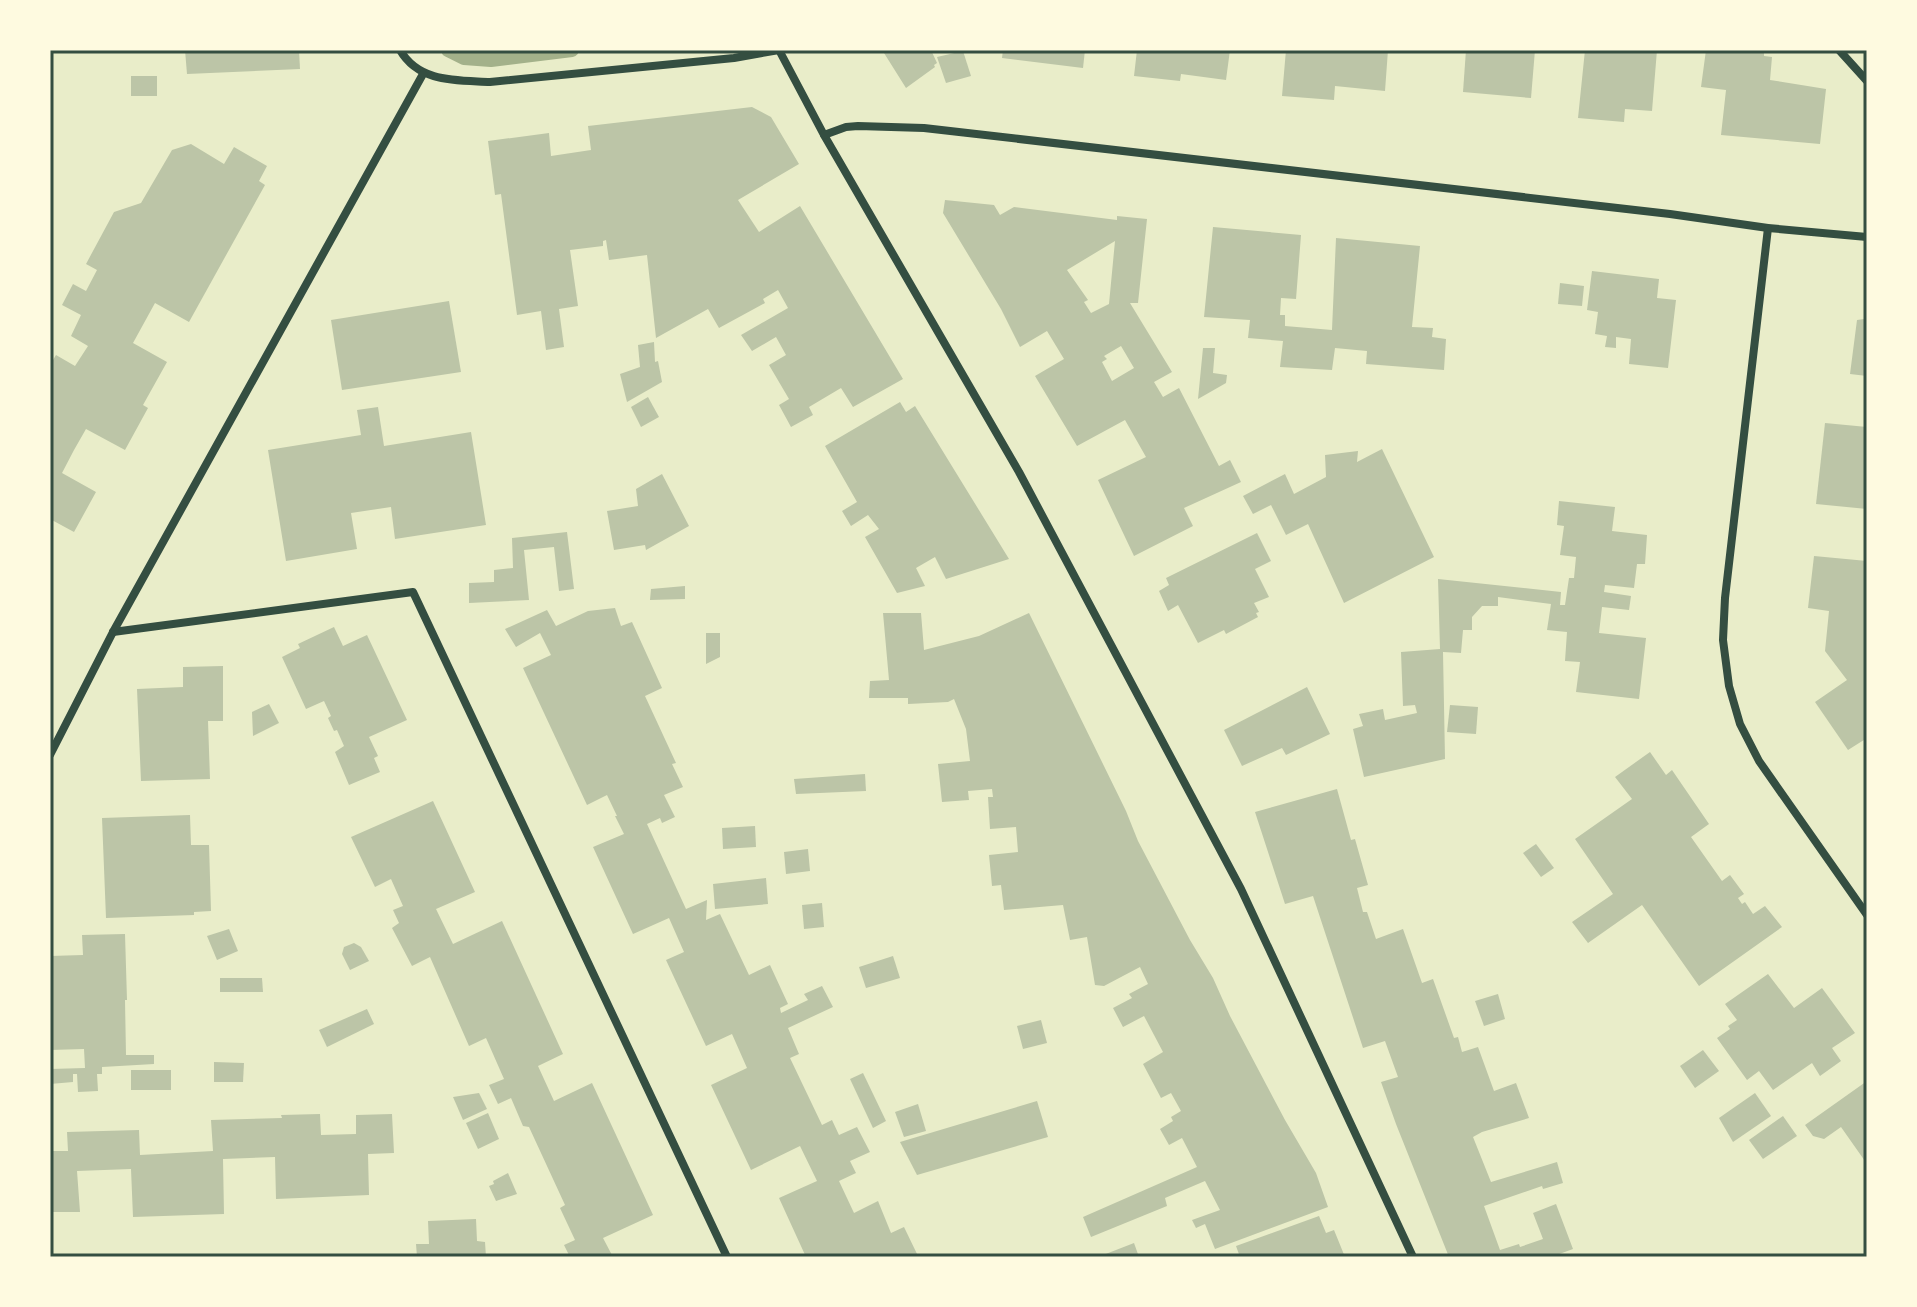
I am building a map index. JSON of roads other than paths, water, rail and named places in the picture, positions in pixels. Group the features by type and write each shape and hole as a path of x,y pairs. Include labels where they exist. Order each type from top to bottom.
{"street":[{"path":"400,50 423,74 453,80 490,82 734,58 779,50 824,135 1019,472 1241,889 1413,1257"},
{"path":"1839,50 1867,81"},
{"path":"50,755 113,632 423,74"},
{"path":"824,135 858,126 924,128 1768,228 1867,237"},
{"path":"1768,228 1725,598 1723,640 1729,686 1740,724 1759,761 1867,915"},
{"path":"113,632 413,592 727,1257"}],"waterway":[{"path":"448,50 464,58 491,60 572,50"}]}
